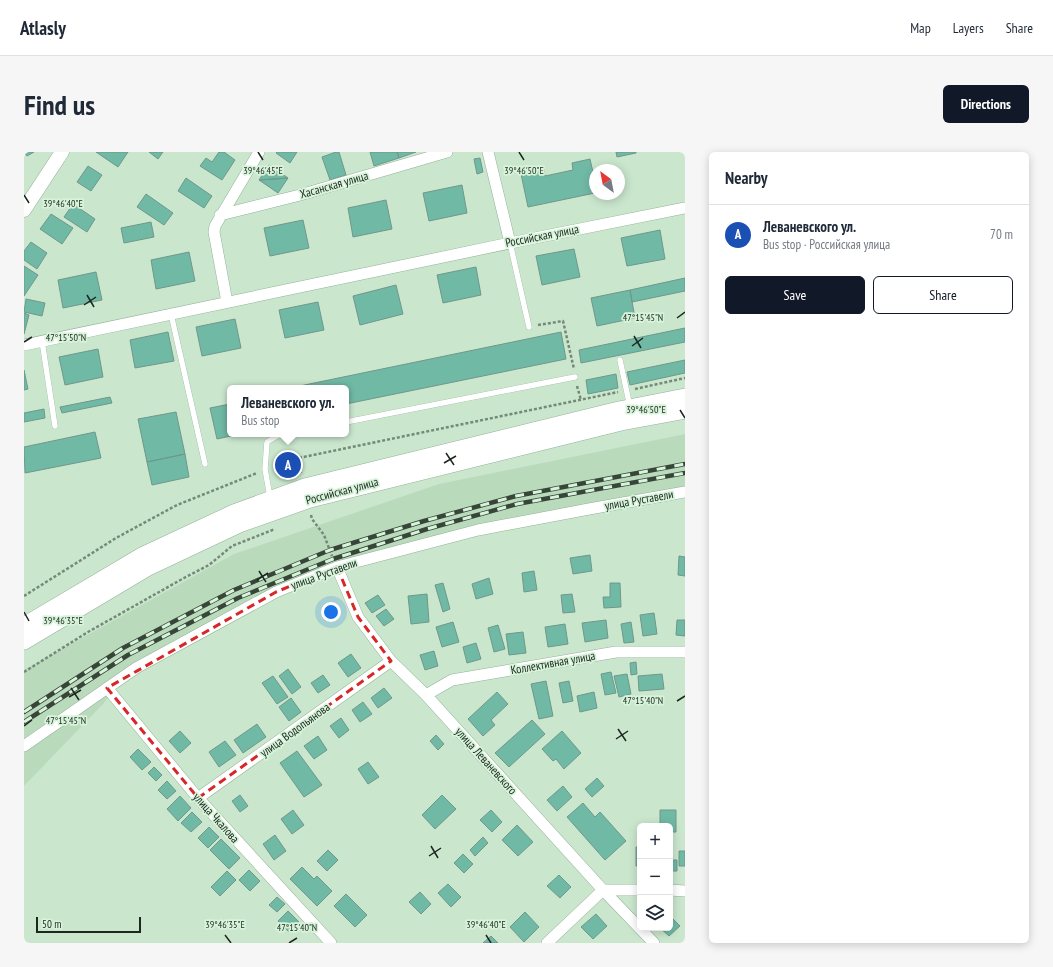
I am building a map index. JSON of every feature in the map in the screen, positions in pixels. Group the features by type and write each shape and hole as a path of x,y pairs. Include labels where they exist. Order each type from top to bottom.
{"main road":[{"name":"Российская улица","path":"24,626 142,556 234,513 305,487 630,408 685,398"},
{"name":"Российская улица","path":"24,641 148,567 239,524 310,499 621,422 685,410"}],"street":[{"path":"24,210 62,152"},
{"path":"227,302 214,232 215,226 220,215 259,152"},
{"name":"Хасанская улица","path":"220,215 300,195 447,152"},
{"path":"488,152 510,243"},
{"name":"Российская улица","path":"24,345 510,243 685,208"},
{"name":"улица Руставели","path":"24,746 136,668 276,592 337,567 478,530 589,508 685,492"},
{"name":"улица Леваневского","path":"337,567 358,617 391,661 426,695 603,890 654,943"},
{"name":"Коллективная улица","path":"426,695 452,680 616,652 685,652"},
{"name":"улица Водопьянова","path":"198,798 391,661"},
{"name":"улица Чкалова","path":"107,688 198,798 331,943"},
{"path":"547,943 603,890 637,890"},
{"path":"673,890 685,890"}],"lane":[{"path":"510,243 529,327"},
{"path":"171,314 205,464"},
{"path":"42,341 55,426"},
{"path":"620,360 630,408"},
{"path":"349,421 575,377"},
{"path":"270,500 265,469 268,442 276,437"}],"path":[{"path":"529,327 563,321 580,400"},
{"path":"310,499 310,512 312,519 324,535 337,567"},
{"path":"24,672 88,632 184,578 209,566 232,546 278,527"}],"highlighted area":[{"path":"337,567 358,617 391,661 198,798 107,688 276,592"}],"shaded area":[{"path":"685,434 685,487 448,534 249,601 124,676 104,703 24,786 24,670 234,554 439,484"}],"building":[{"path":"24,152 34,152 27,156"},
{"path":"96,152 128,152 118,167"},
{"path":"149,152 163,152 158,159"},
{"path":"219,152 224,152 235,160 222,180 200,166 206,158 212,162"},
{"path":"297,152 290,163 276,153"},
{"path":"339,152 346,175 330,180 322,157"},
{"path":"370,152 397,152 399,158 374,166"},
{"path":"397,152 416,152 399,158"},
{"path":"616,152 636,152 636,153 617,157"},
{"path":"480,158 483,172 477,174 474,159"},
{"path":"590,159 591,164 589,164 589,194 528,207 521,174 544,169 545,176 573,170 572,163"},
{"path":"269,165 288,178 259,180"},
{"path":"88,166 102,175 91,191 77,182"},
{"path":"186,178 212,196 204,208 178,191"},
{"path":"288,178 278,193 259,180"},
{"path":"462,185 467,213 429,221 423,193"},
{"path":"146,194 173,213 164,225 137,207"},
{"path":"386,200 392,229 353,237 348,208"},
{"path":"73,204 95,219 87,232 64,217"},
{"path":"51,214 73,228 62,244 40,229"},
{"path":"303,220 309,248 270,256 264,228"},
{"path":"151,222 154,237 124,243 121,228"},
{"path":"660,230 665,259 627,266 621,238"},
{"path":"31,242 47,253 37,269 24,260 24,251"},
{"path":"574,249 580,277 542,285 536,256"},
{"path":"189,252 195,281 156,289 151,260"},
{"path":"24,266 38,275 24,296"},
{"path":"476,267 481,295 443,303 437,275"},
{"path":"96,272 102,300 63,308 58,280"},
{"path":"685,278 685,291 632,302 630,290"},
{"path":"396,285 403,314 360,325 353,296"},
{"path":"630,290 635,318 597,326 591,298"},
{"path":"26,299 45,303 42,316 24,312"},
{"path":"318,302 324,330 285,338 279,310"},
{"path":"24,313 29,315 24,334"},
{"path":"235,319 241,348 202,356 196,327"},
{"path":"685,328 685,342 581,363 579,350"},
{"path":"168,332 174,361 135,368 130,340"},
{"path":"561,332 566,359 349,403 349,385 305,385"},
{"path":"98,349 103,377 65,385 59,357"},
{"path":"685,360 685,373 630,385 627,372"},
{"path":"24,370 28,389 24,390"},
{"path":"616,374 618,388 588,394 586,380"},
{"path":"110,397 112,403 62,413 60,407"},
{"path":"227,405 227,437 217,439 210,408"},
{"path":"44,409 45,418 24,422 24,413"},
{"path":"176,412 185,454 147,462 138,419"},
{"path":"95,432 101,458 25,473 24,447"},
{"path":"185,454 189,477 152,485 147,462"},
{"path":"590,555 592,571 573,574 570,558"},
{"path":"679,556 685,557 685,576 678,575"},
{"path":"534,571 537,590 524,592 522,573"},
{"path":"489,578 493,594 476,599 472,584"},
{"path":"443,583 450,609 443,612 435,585"},
{"path":"610,583 620,583 621,607 604,608 603,597 610,597"},
{"path":"427,594 429,622 411,624 408,596"},
{"path":"572,594 575,612 563,613 561,595"},
{"path":"378,595 385,605 372,613 365,603"},
{"path":"386,609 394,619 384,626 376,616"},
{"path":"654,613 657,634 643,636 640,615"},
{"path":"606,620 608,638 585,642 582,623"},
{"path":"677,620 685,620 685,636 676,635"},
{"path":"453,622 459,642 442,647 436,627"},
{"path":"631,622 634,642 624,643 621,624"},
{"path":"565,624 568,644 548,647 545,627"},
{"path":"498,625 505,649 494,652 488,628"},
{"path":"523,632 526,653 509,655 506,634"},
{"path":"476,643 481,659 467,663 463,647"},
{"path":"434,651 438,666 425,670 420,655"},
{"path":"351,654 361,668 348,677 338,663"},
{"path":"636,662 637,674 631,675 630,663"},
{"path":"288,669 301,687 292,694 279,676"},
{"path":"611,672 616,693 605,695 601,674"},
{"path":"627,674 631,694 619,697 614,676"},
{"path":"662,674 664,689 639,691 638,676"},
{"path":"323,675 330,685 318,693 311,683"},
{"path":"273,676 288,697 277,704 262,683"},
{"path":"546,681 553,716 539,719 531,684"},
{"path":"569,681 573,701 563,703 559,683"},
{"path":"384,688 392,698 378,708 371,698"},
{"path":"497,692 508,704 491,720 495,725 483,736 468,719"},
{"path":"594,692 597,708 580,712 577,696"},
{"path":"291,698 301,712 289,721 279,707"},
{"path":"363,702 372,714 360,722 352,710"},
{"path":"341,718 349,730 339,738 330,726"},
{"path":"532,720 545,734 509,767 495,753"},
{"path":"257,724 266,737 243,753 234,740"},
{"path":"180,731 191,743 180,753 169,741"},
{"path":"562,731 581,753 564,769 556,759 553,761 542,749"},
{"path":"436,735 444,744 438,750 430,741"},
{"path":"318,736 327,750 314,759 304,746"},
{"path":"225,741 236,755 219,767 209,752"},
{"path":"138,749 151,762 142,770 130,757"},
{"path":"297,751 322,785 304,797 280,763"},
{"path":"368,762 379,777 368,784 358,769"},
{"path":"154,767 162,775 156,781 148,773"},
{"path":"597,778 604,786 592,797 585,789"},
{"path":"167,781 176,791 167,799 158,790"},
{"path":"563,786 572,797 557,811 547,800"},
{"path":"240,795 248,806 240,812 232,801"},
{"path":"442,795 456,809 435,829 422,815"},
{"path":"180,796 191,808 178,821 167,809"},
{"path":"583,803 595,817 600,812 626,841 605,860 567,817"},
{"path":"293,810 304,825 292,834 281,819"},
{"path":"491,810 502,822 492,832 480,820"},
{"path":"660,810 676,810 676,832 673,832 673,823 660,823"},
{"path":"192,812 202,822 191,832 181,823"},
{"path":"517,825 533,842 518,856 502,840"},
{"path":"209,827 219,837 208,848 198,838"},
{"path":"275,835 286,851 274,860 263,844"},
{"path":"483,837 488,843 475,856 470,850"},
{"path":"221,839 240,858 229,869 210,850"},
{"path":"636,847 637,847 637,866"},
{"path":"328,850 338,860 327,871 317,861"},
{"path":"679,851 685,851 685,866 679,866"},
{"path":"463,854 473,864 464,873 454,863"},
{"path":"673,860 677,860 677,871 673,871"},
{"path":"302,867 314,879 317,876 332,891 317,906 290,879"},
{"path":"249,870 260,881 250,891 239,880"},
{"path":"227,871 236,880 220,896 211,887"},
{"path":"559,875 571,887 560,898 547,886"},
{"path":"448,884 461,897 451,907 438,893"},
{"path":"420,892 431,904 421,914 409,902"},
{"path":"346,894 367,915 355,927 334,906"},
{"path":"277,897 285,904 277,912 269,905"},
{"path":"288,911 299,922 289,932 278,921"},
{"path":"525,912 539,927 524,942 510,927"},
{"path":"596,914 607,926 593,939 581,927"},
{"path":"673,919 680,926 669,936 663,931 673,931"},
{"path":"491,936 498,943 483,943"}],"railway":[{"path":"24,712 123,648 234,590 330,550 424,521 516,496 685,464"},
{"path":"24,722 128,655 238,598 333,559 427,529 517,504 685,473"}],"place":[{"name":"Леваневского ул.","path":"288,465"}]}
